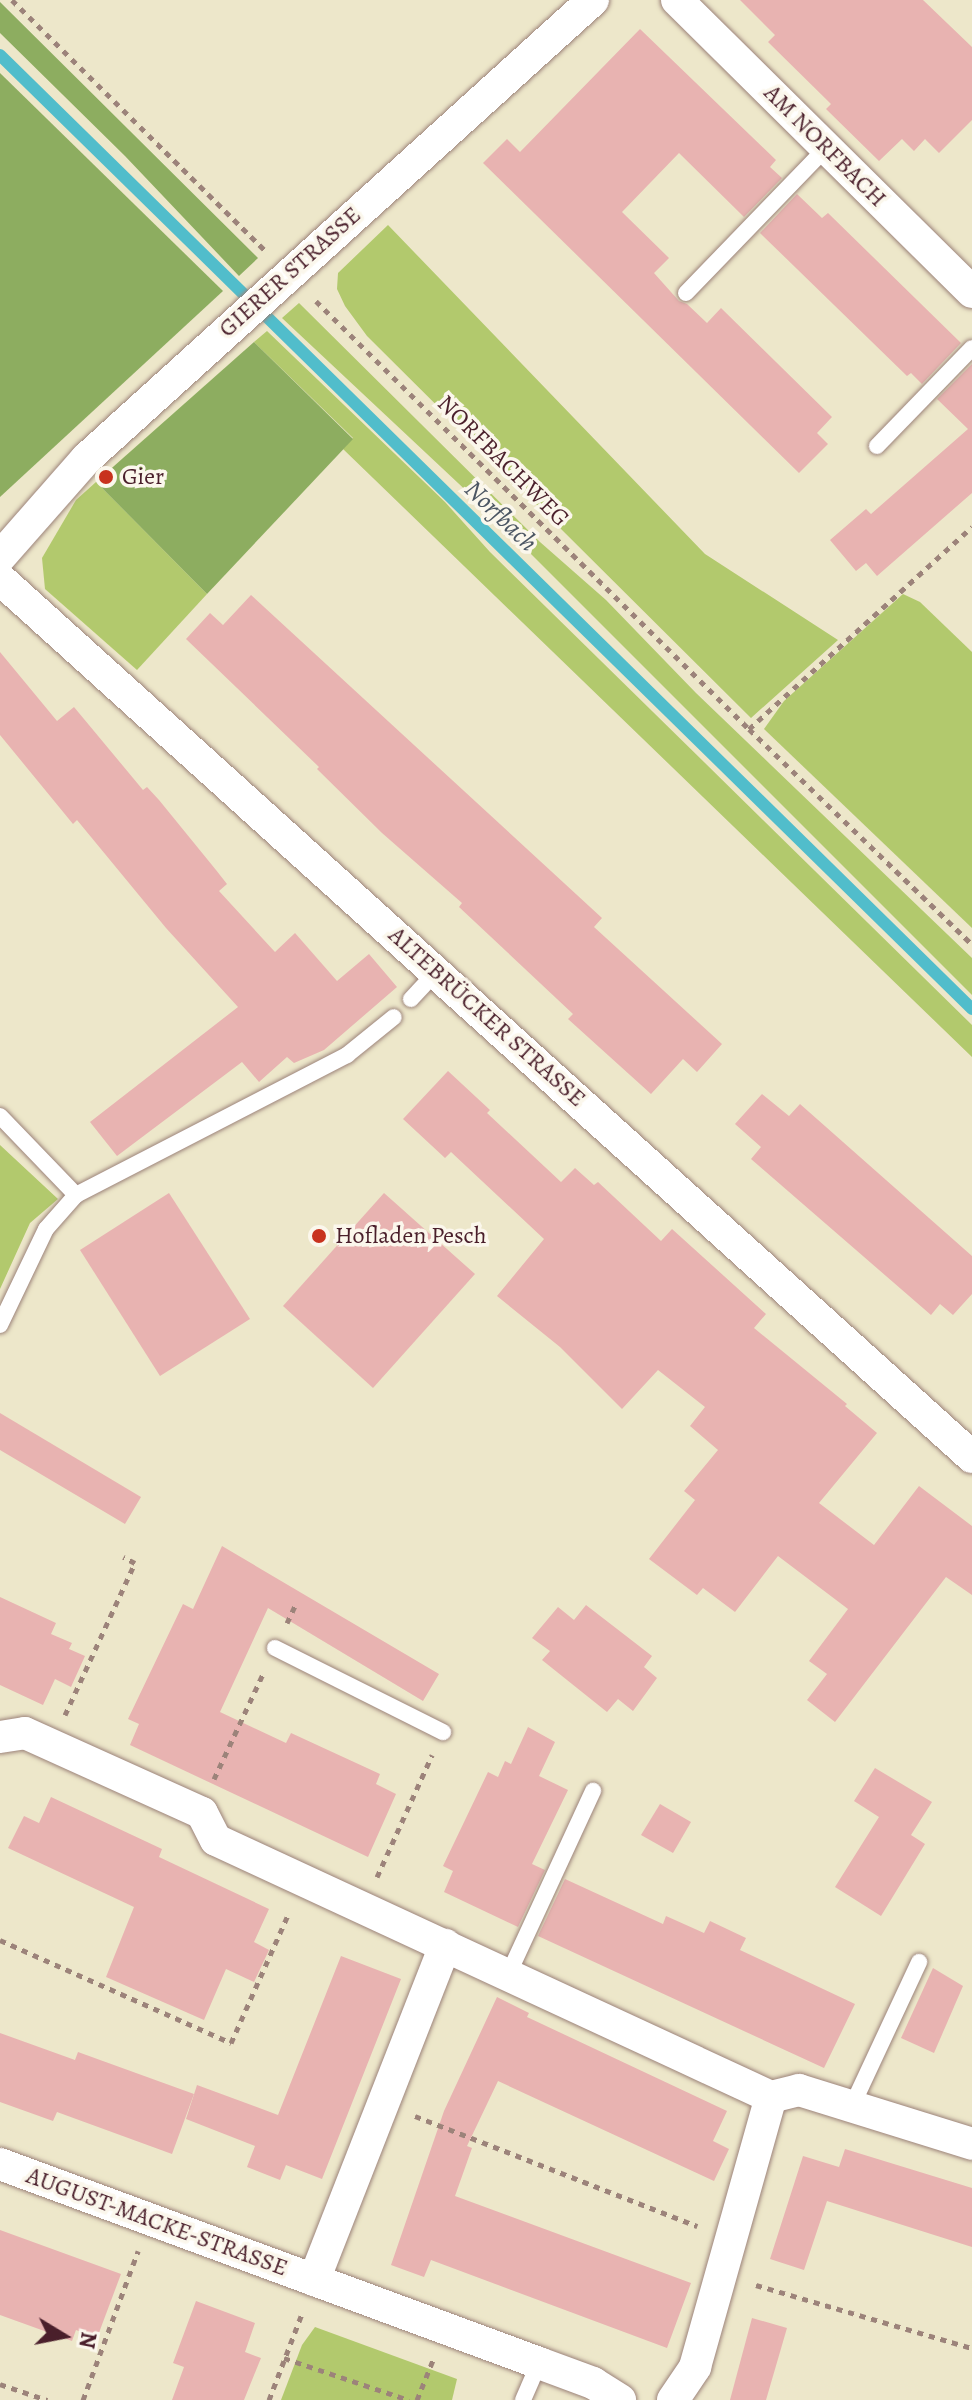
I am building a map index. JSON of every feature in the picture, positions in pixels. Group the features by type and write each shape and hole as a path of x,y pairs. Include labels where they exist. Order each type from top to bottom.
{"street":[{"name":"GIERER STRASSE","path":"0,557 66,479 283,278 593,0"},
{"name":"AM NORFBACH","path":"677,0 972,292"},
{"name":"ALTEBRÜCKER STRASSE","path":"0,579 972,1457"},
{"path":"0,1737 25,1733 198,1812 216,1840 771,2097 799,2090 972,2144"},
{"path":"314,2280 445,1945"},
{"path":"673,2400 695,2367 771,2097"},
{"name":"AUGUST-MACKE-STRASSE","path":"0,2164 593,2383 620,2400"}],"lane":[{"path":"686,293 826,148"},
{"path":"877,446 972,348"},
{"path":"411,999 437,971"},
{"path":"0,1325 46,1229 76,1195 347,1055 394,1017"},
{"path":"0,1116 76,1195"},
{"path":"275,1648 443,1732"},
{"path":"508,1975 593,1791"},
{"path":"852,2106 919,1962"},
{"path":"523,2400 539,2363"}],"path":[{"name":"NORFBACHWEG","path":"12,0 283,278 972,944"},
{"path":"749,729 972,527"},
{"path":"52,1745 135,1563 123,1557"},
{"path":"198,1812 295,1606"},
{"path":"364,1908 443,1732"},
{"path":"0,1940 231,2043 304,1881"},
{"path":"383,2103 731,2239"},
{"path":"83,2400 150,2219"},
{"path":"721,2275 972,2348"},
{"name":"AUGUST-MACKE-STRASSE","path":"269,2400 314,2280"},
{"path":"284,2358 409,2400"},
{"path":"0,2384 47,2400"}],"green space":[{"path":"0,2 258,258 239,276 125,156 0,33"},
{"path":"0,73 223,291 0,497"},
{"path":"388,225 705,554 838,640 751,718 367,336 345,306 337,289 338,273"},
{"path":"299,303 540,542 606,600 696,693 972,958 972,995 490,513 282,318"},
{"path":"267,331 445,502 490,552 972,1025 972,1057 343,449 353,438 254,342"},
{"path":"254,342 353,439 207,594 96,482"},
{"path":"96,482 207,594 137,670 45,589 42,558 76,500"},
{"path":"903,594 920,602 972,652 972,928 764,729 784,701"},
{"path":"0,1145 58,1199 30,1223 0,1289"},
{"path":"315,2327 457,2379 452,2400 281,2400 302,2345"}],"building":[{"path":"740,0 923,0 972,47 972,120 939,153 925,139 914,151 902,139 879,161 826,109 831,104 768,42 775,35"},
{"path":"640,29 776,160 770,167 782,178 744,217 679,153 622,212 669,258 654,273 679,301 687,304 707,323 721,308 832,417 817,433 828,444 799,473 483,163 507,139 520,152"},
{"path":"797,194 822,218 828,213 961,343 922,384 911,373 907,376 760,233"},
{"path":"972,364 972,493 877,576 866,563 856,571 830,540 866,509 871,514 968,429 937,399"},
{"path":"251,595 602,918 594,927 722,1044 697,1072 683,1059 651,1094 568,1019 573,1014 459,907 462,903 382,833 317,769 319,767 186,639 210,613 223,625"},
{"path":"0,652 57,721 74,707 143,790 147,787 159,800 227,884 219,891 275,952 295,933 337,981 369,954 397,987 324,1050 294,1063 287,1057 259,1082 242,1062 117,1156 90,1122 238,1007 166,928 77,820 73,824 0,735"},
{"path":"448,1071 490,1110 487,1113 561,1182 575,1168 594,1185 598,1182 661,1241 672,1229 766,1314 754,1328 847,1404 845,1406 877,1433 819,1503 874,1545 919,1486 972,1526 972,1595 946,1577 835,1722 807,1700 827,1674 809,1661 848,1609 778,1556 735,1612 703,1588 697,1595 649,1559 695,1500 684,1491 718,1450 690,1426 705,1407 658,1370 622,1409 560,1347 497,1296 544,1239 451,1152 445,1158 403,1119"},
{"path":"762,1094 789,1116 800,1104 972,1256 972,1294 953,1315 940,1304 931,1315 751,1159 761,1147 735,1124"},
{"path":"169,1193 250,1319 160,1376 80,1250"},
{"path":"384,1193 475,1274 373,1388 283,1306"},
{"path":"0,1413 141,1497 125,1524 0,1450"},
{"path":"222,1546 439,1674 423,1701 268,1608 220,1712 286,1743 291,1733 380,1774 376,1784 396,1794 368,1857 130,1745 139,1724 128,1719 183,1604 193,1609"},
{"path":"0,1597 56,1623 51,1634 72,1643 69,1649 85,1656 71,1687 55,1679 43,1705 0,1685"},
{"path":"586,1605 652,1656 644,1667 657,1678 633,1711 618,1699 607,1712 542,1660 550,1651 532,1638 558,1607 574,1620"},
{"path":"528,1727 555,1742 539,1776 568,1790 532,1864 545,1870 518,1927 444,1892 453,1871 443,1866 488,1772 498,1777 505,1761 511,1764"},
{"path":"875,1768 932,1802 911,1835 925,1844 881,1916 835,1887 879,1817 854,1801"},
{"path":"51,1797 162,1849 159,1857 269,1909 254,1942 269,1950 254,1982 226,1969 204,2020 106,1977 134,1907 8,1848 24,1816 39,1823"},
{"path":"660,1804 691,1822 673,1853 641,1835"},
{"path":"565,1879 663,1924 666,1916 704,1933 710,1921 746,1938 740,1950 855,2004 824,2068 538,1936"},
{"path":"341,1956 401,1979 322,2179 286,2165 280,2180 247,2167 255,2146 186,2119 197,2085 278,2115"},
{"path":"933,1968 963,1986 934,2053 901,2038"},
{"path":"497,1997 529,2013 527,2017 727,2111 713,2141 729,2149 714,2181 498,2081 467,2146 472,2148 455,2196 691,2283 667,2348 431,2260 424,2277 391,2265 444,2111"},
{"path":"0,2033 75,2060 78,2052 194,2094 172,2154 57,2112 53,2121 0,2102"},
{"path":"845,2149 972,2188 972,2247 827,2201 804,2270 770,2259 803,2156 839,2167"},
{"path":"0,2230 121,2274 97,2338 76,2330 72,2341 0,2315"},
{"path":"196,2301 255,2323 245,2352 261,2358 244,2400 172,2400 184,2367 173,2363"},
{"path":"752,2318 787,2328 766,2400 730,2400"}],"waterway":[{"name":"Norfbach","path":"0,55 972,1009"}],"place":[{"name":"Gier","path":"106,477"},
{"name":"Hofladen Pesch","path":"319,1236"}]}
